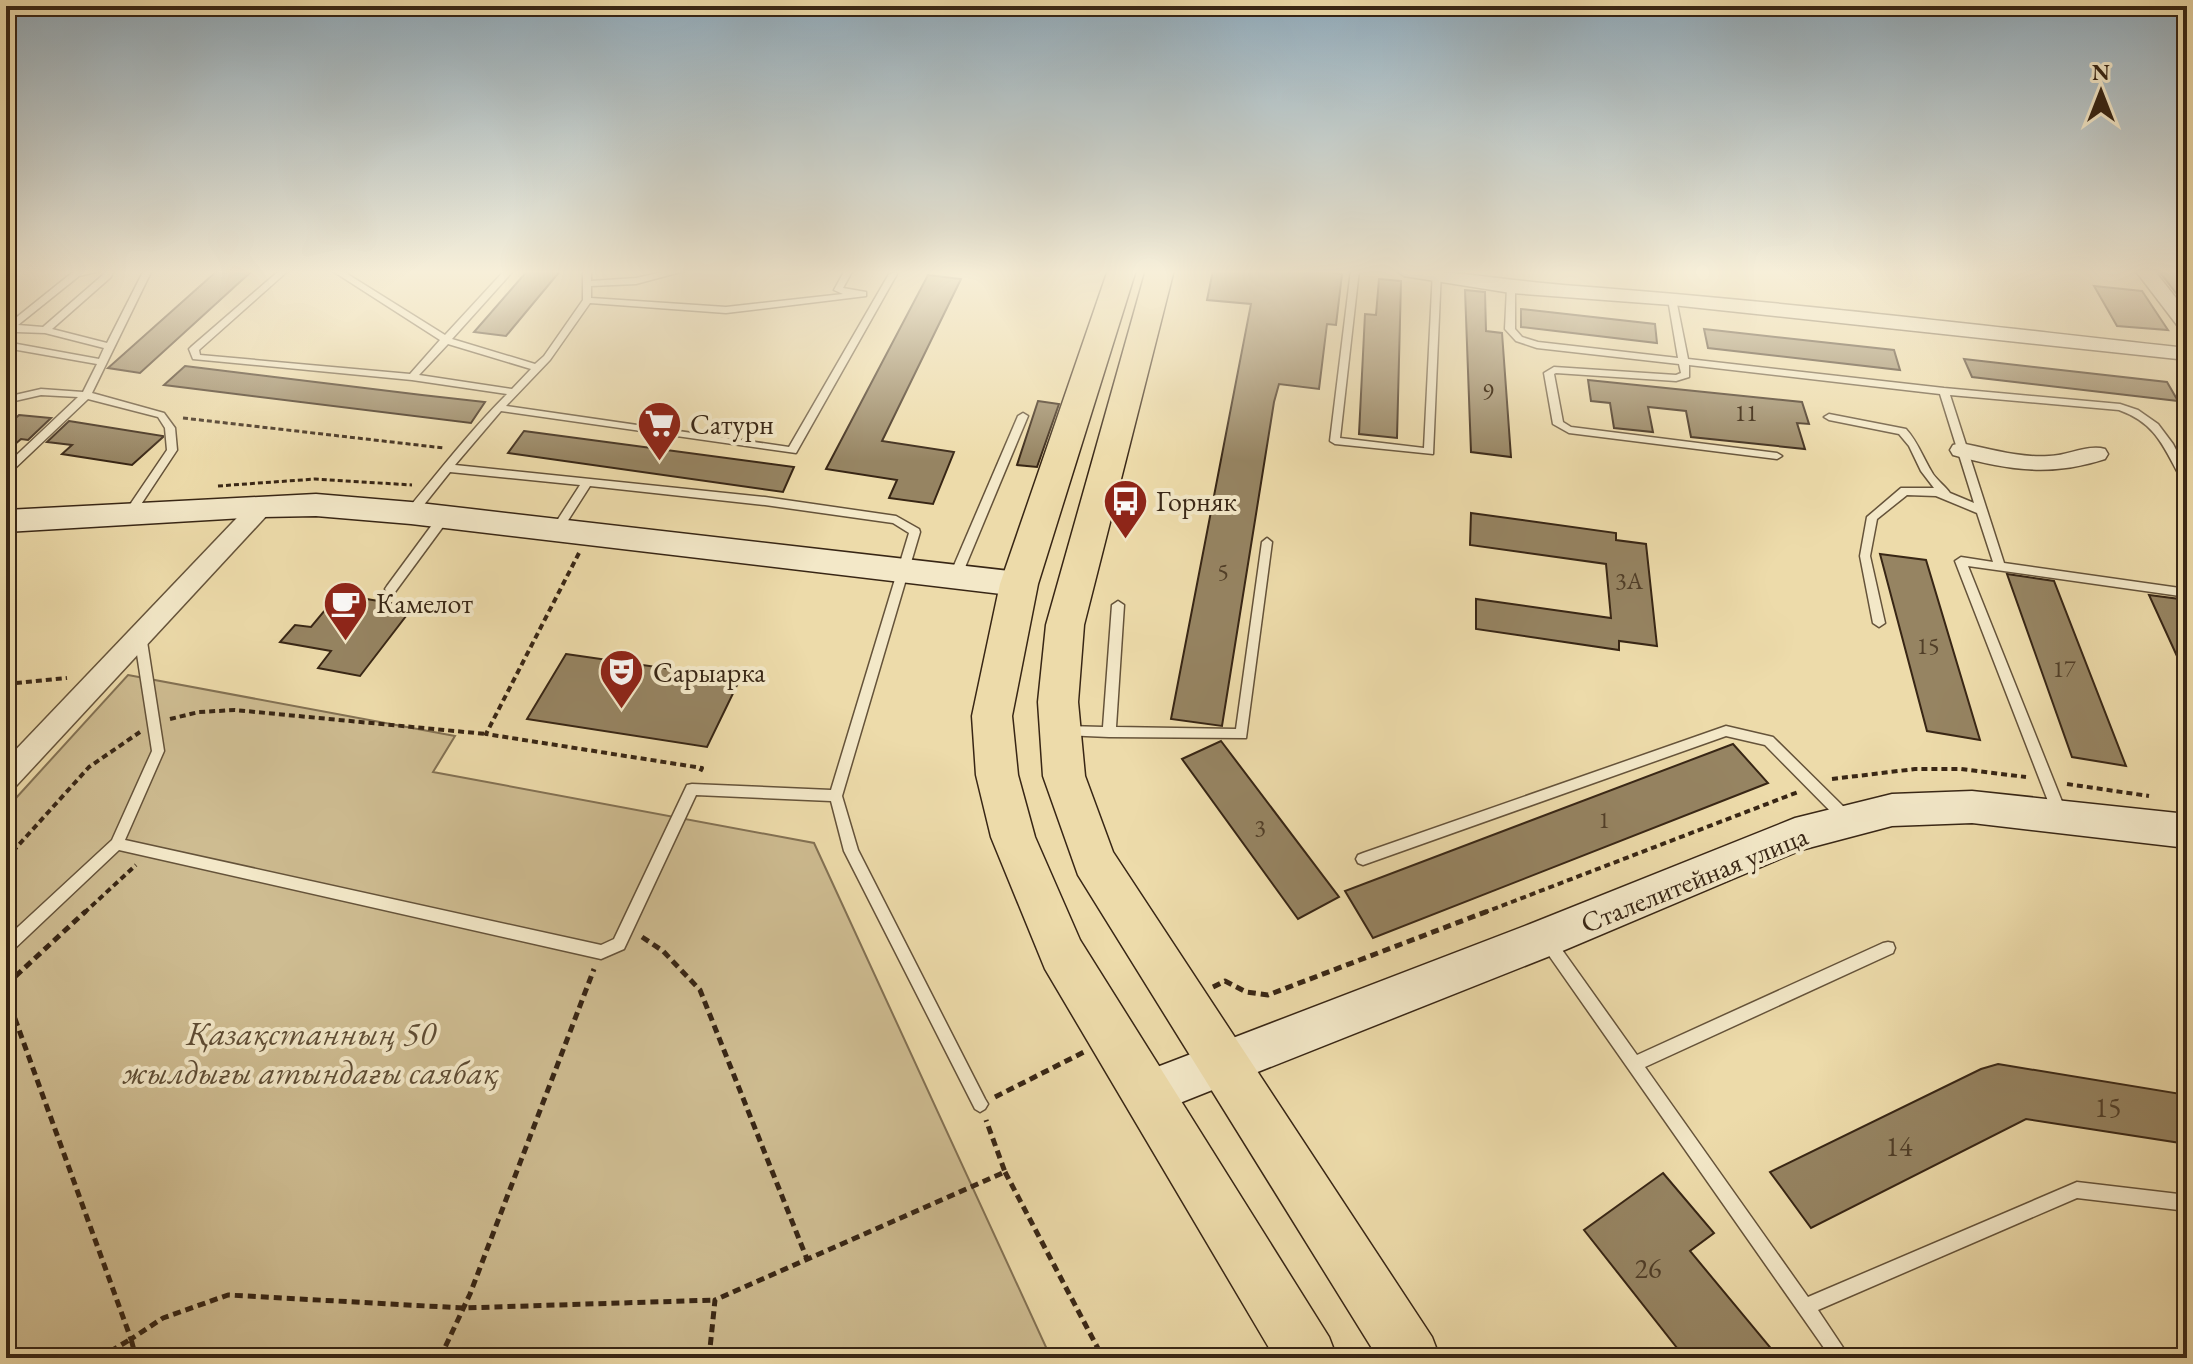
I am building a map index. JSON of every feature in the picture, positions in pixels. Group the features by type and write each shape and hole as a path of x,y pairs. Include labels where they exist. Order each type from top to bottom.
{"main road":[{"path":"1101,334 1019,584 992,716 997,775 1013,837 1062,954 1308,1358"},
{"path":"1143,334 1065,625 1058,702 1064,776 1094,861 1411,1358"}],"street":[{"path":"1996,334 2187,354"},
{"path":"1961,450 2043,466 2075,462 2097,454"},
{"path":"6,521 130,512 316,505 411,513 1019,584"},
{"path":"6,778 262,506"},
{"name":"Сталелитейная улица","path":"1147,1093 1545,938 1795,835 1892,810 1972,807 2187,831"}],"lane":[{"path":"59,334 110,347"},
{"path":"6,471 86,395 117,334"},
{"path":"212,334 194,349 196,357 412,377 514,392"},
{"path":"436,334 446,340 537,368"},
{"path":"412,377 452,334"},
{"path":"411,513 461,450 537,368 562,334"},
{"path":"499,408 792,451 859,334"},
{"path":"1348,334 1335,441 1429,452 1434,334"},
{"path":"1514,334 1519,339 1537,345 1944,391 2120,407 2153,420 2187,480"},
{"path":"1679,334 1685,362 1686,375 1683,378 1554,370 1549,373 1558,424 1569,430 1777,456"},
{"path":"6,345 102,362"},
{"path":"1944,391 2000,567"},
{"path":"6,400 41,392 86,395 161,415 170,428 172,450 130,512"},
{"path":"955,577 1023,416"},
{"path":"1829,417 1902,431 1910,438 1928,477 1951,496"},
{"path":"446,468 765,501 896,520 915,532 836,796 851,851 980,1104"},
{"path":"556,530 587,483"},
{"path":"1879,623 1865,556 1872,517 1905,491 1925,490 1951,496 1981,510"},
{"path":"391,589 444,517"},
{"path":"1060,731 1242,734 1267,542"},
{"path":"2061,816 1961,561 2187,593"},
{"path":"1109,732 1118,605"},
{"path":"6,947 117,844 158,751 140,635"},
{"path":"1363,859 1726,731 1769,741 1849,821"},
{"path":"117,844 601,952 619,944 692,789 836,796"},
{"path":"1545,938 1841,1358"},
{"path":"1634,1064 1888,948"},
{"path":"1805,1307 2077,1190 2187,1203"}],"path":[{"path":"161,415 461,450"},
{"path":"486,734 555,595 590,534"},
{"path":"6,859 89,767 154,723 199,712 235,710 486,734 702,768 692,789"},
{"path":"6,985 150,852"},
{"path":"627,927 663,951 700,990 807,1259"},
{"path":"440,1358 463,1308 601,952"},
{"path":"1201,992 1225,981 1246,992 1268,995 1286,987"},
{"path":"6,994 136,1358"},
{"path":"980,1104 1005,1172 1103,1358"},
{"path":"99,1358 163,1318 228,1295 463,1308 715,1300 1005,1172"},
{"path":"709,1358 715,1300"}],"green space":[{"name":"Қазақстанның 50 жылдығы атындағы саябақ","path":"128,675 455,736 433,772 814,843 1051,1358 6,1358 6,809"}],"building":[{"path":"147,334 183,334 140,373 108,368"},
{"path":"897,334 934,334 882,441 954,452 933,504 889,498 897,480 826,469"},
{"path":"1245,334 1326,334 1319,389 1279,384 1274,402 1222,726 1171,719"},
{"path":"1364,334 1400,334 1397,438 1359,434"},
{"path":"1467,334 1502,334 1511,457 1471,452"},
{"path":"1578,334 1656,334 1657,343"},
{"path":"1705,334 1746,334 1894,350 1900,370 1708,348"},
{"path":"1964,359 2167,382 2178,401 1972,377"},
{"path":"185,366 485,402 471,423 164,385"},
{"path":"1588,380 1802,402 1809,424 1797,423 1805,449 1691,437 1686,411 1648,407 1653,432 1614,428 1610,403 1591,401"},
{"path":"1038,401 1059,404 1037,467 1017,465"},
{"path":"19,415 51,418 28,440 21,439 6,452 6,427"},
{"path":"69,421 163,437 132,465 62,454 72,445 47,442"},
{"path":"524,431 794,467 783,492 508,453"},
{"path":"1471,513 1616,533 1616,540 1646,544 1657,646 1619,641 1619,650 1476,629 1476,599 1611,618 1606,564 1470,545"},
{"path":"1880,554 1926,560 1980,740 1927,731"},
{"path":"2007,574 2054,581 2126,766 2072,757"},
{"path":"2149,595 2187,600 2187,678"},
{"path":"361,598 413,607 360,676 318,668 331,651 280,642 295,625 311,627 325,610 348,614"},
{"path":"566,654 740,679 707,747 527,719"},
{"path":"1221,741 1339,897 1298,919 1182,759"},
{"path":"1733,744 1768,783 1373,938 1345,891"},
{"path":"1998,1064 2187,1095 2187,1144 2026,1119 1811,1228 1770,1172 1981,1069"},
{"path":"1663,1173 1714,1233 1690,1251 1779,1358 1685,1358 1584,1230"}],"place":[{"name":"Сатурн","path":"659,463"},
{"name":"Горняк","path":"1125,540"},
{"name":"Камелот","path":"345,642"},
{"name":"Сарыарка","path":"622,711"}]}
